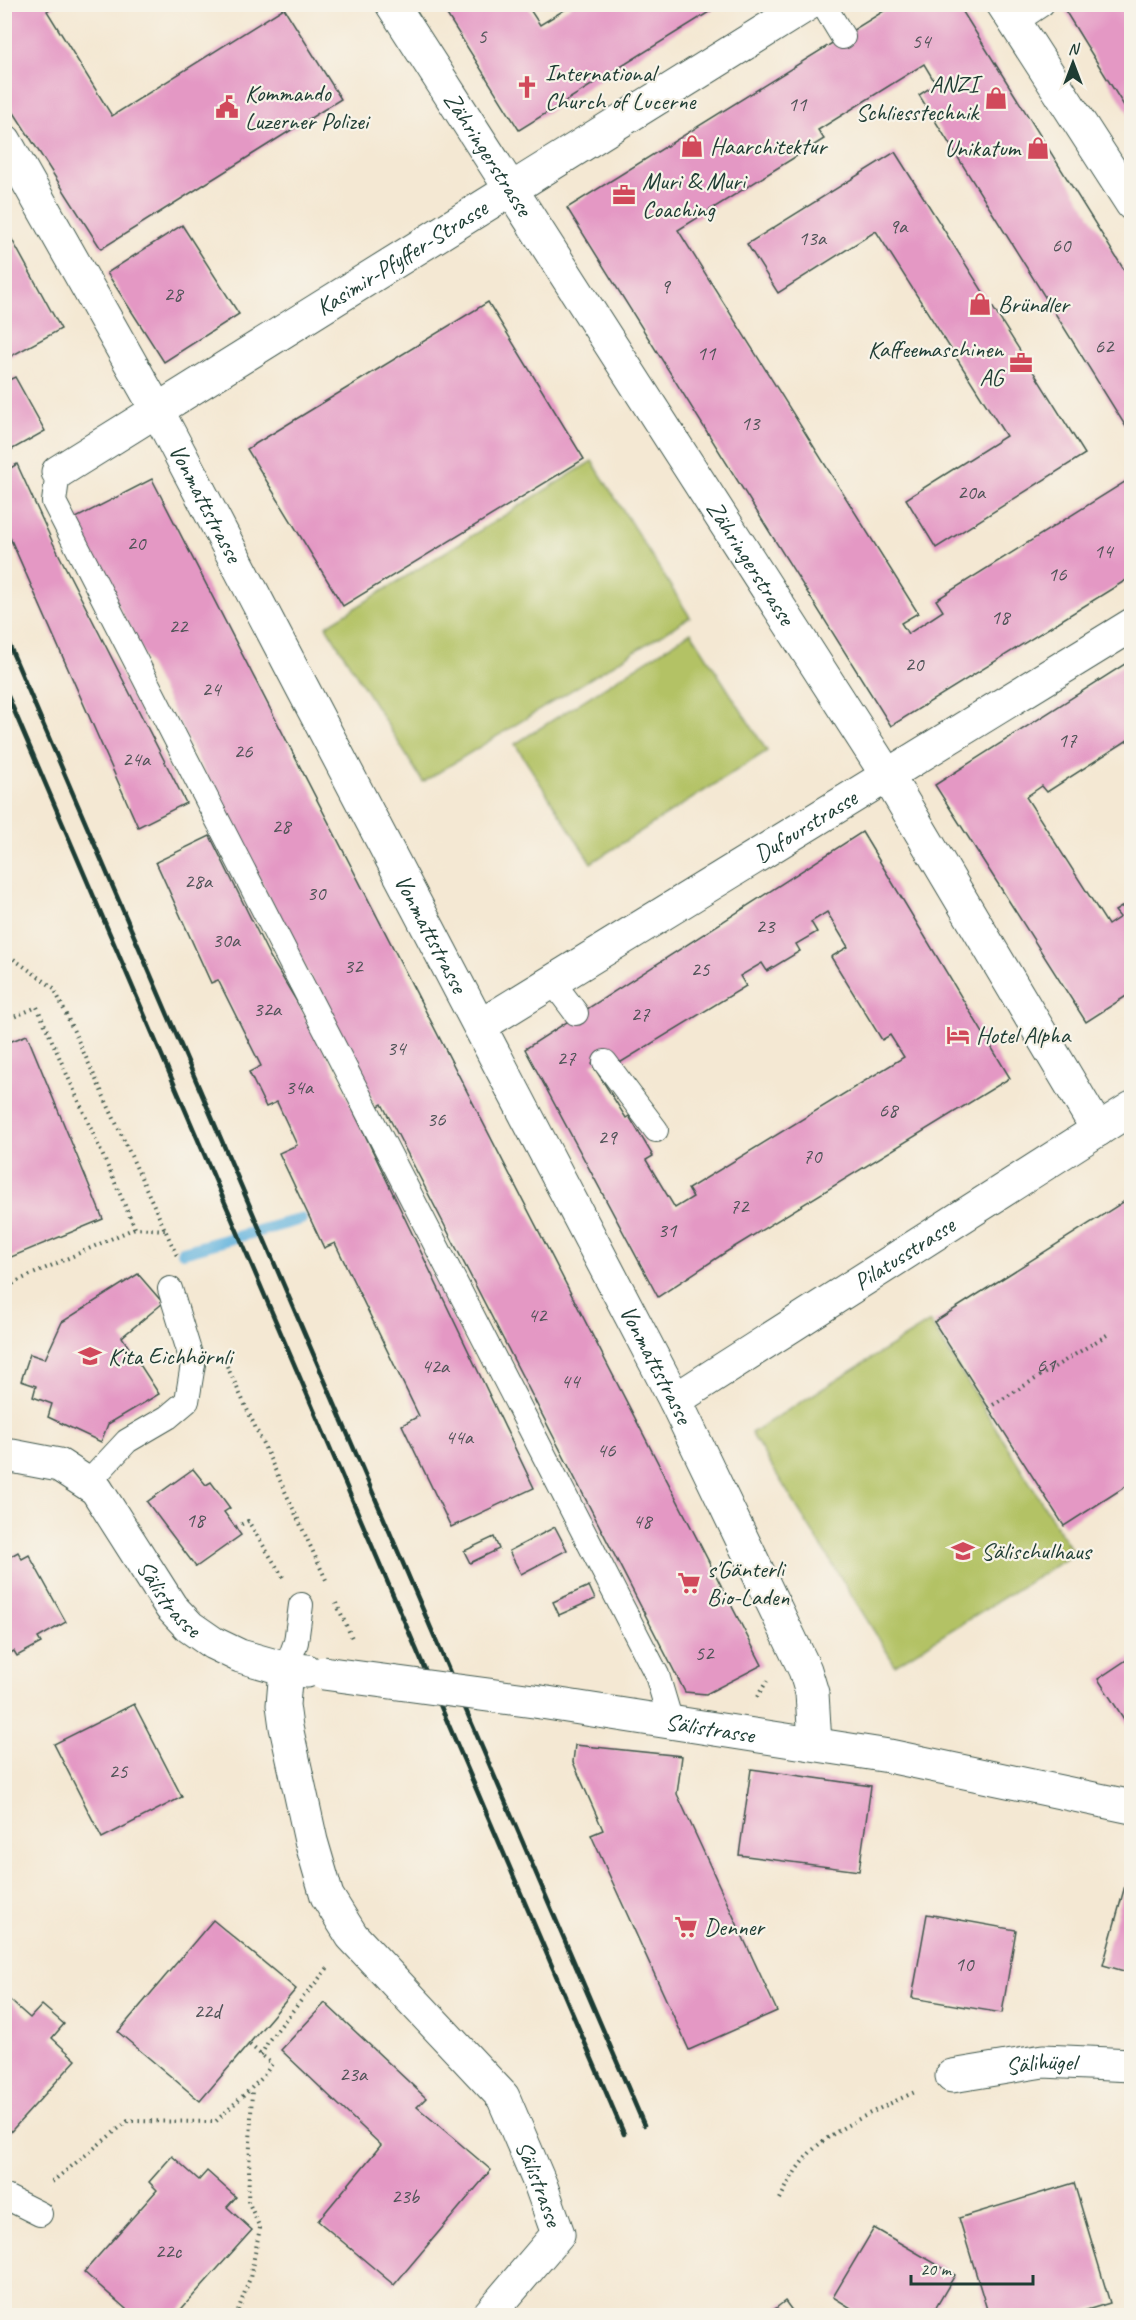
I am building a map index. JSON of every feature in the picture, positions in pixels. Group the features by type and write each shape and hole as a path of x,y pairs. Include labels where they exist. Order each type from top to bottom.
{"street":[{"name":"Zähringerstrasse","path":"392,4 887,775 1098,1131"},
{"name":"Kasimir-Pfyffer-Strasse","path":"58,472 808,4"},
{"path":"1009,14 1131,204"},
{"name":"Vonmattstrasse","path":"4,141 158,410 675,1400 805,1670 812,1693 816,1744"},
{"name":"Dufourstrasse","path":"480,1026 1131,625"},
{"name":"Pilatusstrasse","path":"675,1400 1131,1108"},
{"name":"Sälistrasse","path":"4,1458 12,1456 59,1465 96,1489 171,1607 190,1627 213,1643 240,1656 286,1669 542,1702 889,1756 1131,1807"},
{"name":"Sälistrasse","path":"286,1669 283,1705 286,1727 311,1841 327,1896 352,1936 503,2097 541,2186 558,2234 488,2316"},
{"name":"Sälihügel","path":"952,2076 1043,2061 1131,2066"}],"lane":[{"path":"824,4 843,37"},
{"path":"1009,14 1042,4"},
{"path":"58,472 54,502 657,1675 671,1722"},
{"path":"552,981 576,1013"},
{"path":"605,1062 656,1131"},
{"path":"88,1483 128,1441 168,1417 187,1401 193,1364 170,1289"},
{"path":"286,1669 296,1642 301,1605"}],"path":[{"path":"4,1021 37,1007 135,1228"},
{"path":"4,1292 15,1282 135,1228 165,1230"},
{"path":"988,1408 1110,1333"},
{"path":"236,1527 248,1521 301,1605"},
{"path":"261,2055 269,2040 352,1936"},
{"path":"22,2205 128,2121 215,2122 262,2078 272,2064 249,2044"},
{"path":"780,2199 796,2170 810,2153 837,2132 902,2098 952,2076"},
{"path":"236,2316 250,2278 260,2228 248,2201 252,2087"}],"green space":[{"path":"592,461 690,617 423,782 326,626"},
{"path":"691,632 767,751 591,863 515,744"},
{"path":"930,1322 1074,1554 895,1665 751,1433"}],"building":[{"path":"4,4 57,4 47,11 112,116 284,8 341,99 101,249 4,97"},
{"path":"574,4 722,4 519,130 441,5 527,5 540,25"},
{"path":"895,4 958,4 1131,281 1131,435 919,95 936,84 924,64 818,130 824,139 678,230 918,613 901,623 908,634 943,611 936,600 1131,478 1131,577 891,726 567,208"},
{"path":"1061,4 1131,4 1131,117 1093,56"},
{"path":"895,152 1085,454 936,548 906,499 1006,436 876,231 778,293 747,244"},
{"path":"4,225 61,329 4,360"},
{"path":"182,225 239,314 164,362 107,273"},
{"path":"488,302 584,459 343,606 247,449"},
{"path":"4,377 7,381 15,377 45,431 11,450 4,439"},
{"path":"17,464 53,543 186,803 138,827 4,524 4,472"},
{"path":"152,479 762,1665 706,1694 685,1692 382,1104 377,1107 74,519"},
{"path":"1131,660 1131,738 1047,792 1042,786 1026,797 1108,925 1120,917 1115,911 1131,901 1131,993 1086,1022 935,785"},
{"path":"862,832 1010,1078 726,1252 658,1297 525,1049","holes":["827,912 848,947 831,957 882,1040 890,1035 904,1057 688,1189 693,1197 675,1208 646,1160 653,1156 629,1116 626,1118 592,1064 611,1053 618,1064 746,986 740,976 762,963 767,971 800,951 796,944 817,932 811,922"]},
{"path":"210,836 269,955 319,1039 534,1488 451,1527 402,1425 419,1416 335,1243 324,1248 279,1153 297,1145 277,1102 266,1107 249,1072 261,1066 218,980 211,983 156,862"},
{"path":"27,1035 103,1219 4,1260 4,1044"},
{"path":"1131,1197 1131,1483 1064,1526 934,1322"},
{"name":"Kita Eichhörnli","path":"138,1274 163,1303 122,1337 159,1394 108,1424 101,1442 48,1417 52,1404 33,1397 36,1386 21,1381 30,1354 45,1359 62,1322"},
{"path":"193,1469 206,1485 211,1482 230,1508 224,1512 241,1535 196,1567 147,1502"},
{"path":"555,1527 567,1550 521,1574 509,1551"},
{"path":"494,1537 499,1549 470,1563 464,1551"},
{"path":"18,1552 22,1559 29,1555 66,1622 38,1638 41,1643 17,1656 14,1651 4,1656 4,1560"},
{"path":"589,1586 595,1599 559,1615 553,1602"},
{"path":"1131,1657 1131,1730 1098,1679"},
{"path":"134,1704 182,1797 102,1838 54,1744"},
{"name":"Denner","path":"575,1745 682,1756 677,1794 777,2011 689,2050 591,1835 603,1830 573,1762"},
{"path":"751,1769 871,1786 859,1871 739,1855"},
{"path":"1128,1875 1131,1876 1131,1973 1103,1965"},
{"path":"927,1914 1016,1930 1002,2013 912,1998"},
{"path":"213,1920 296,1989 200,2101 118,2032"},
{"path":"4,1995 30,2018 42,2005 64,2024 52,2038 76,2060 4,2139"},
{"path":"325,2003 426,2098 417,2107 491,2170 394,2285 318,2221 381,2145 281,2050"},
{"path":"172,2156 199,2180 207,2171 236,2197 227,2207 252,2230 175,2316 134,2316 84,2272 157,2190 149,2182"},
{"path":"1074,2183 1110,2303 1067,2316 989,2316 959,2218"},
{"path":"874,2228 955,2275 931,2316 864,2316 833,2297"},
{"path":"785,2301 796,2316 766,2316"}],"waterway":[{"path":"183,1252 301,1219"}],"railway":[{"path":"4,633 644,2125"},
{"path":"4,687 624,2134"}],"place":[{"name":"International Church of Lucerne","path":"527,87"},
{"name":"ANZI Schliesstechnik","path":"996,98"},
{"name":"Kommando Luzerner Polizei","path":"227,107"},
{"name":"Haarchitektur","path":"692,146"},
{"name":"Unikatum","path":"1038,148"},
{"name":"Muri & Muri Coaching","path":"624,195"},
{"name":"Bründler","path":"980,304"},
{"name":"Kaffeemaschinen AG","path":"1021,363"},
{"name":"Hotel Alpha","path":"958,1035"},
{"name":"Kita Eichhörnli","path":"90,1356"},
{"name":"Sälischulhaus","path":"963,1551"},
{"name":"s'Gänterli Bio-Laden","path":"689,1583"},
{"name":"Denner","path":"686,1927"}]}
